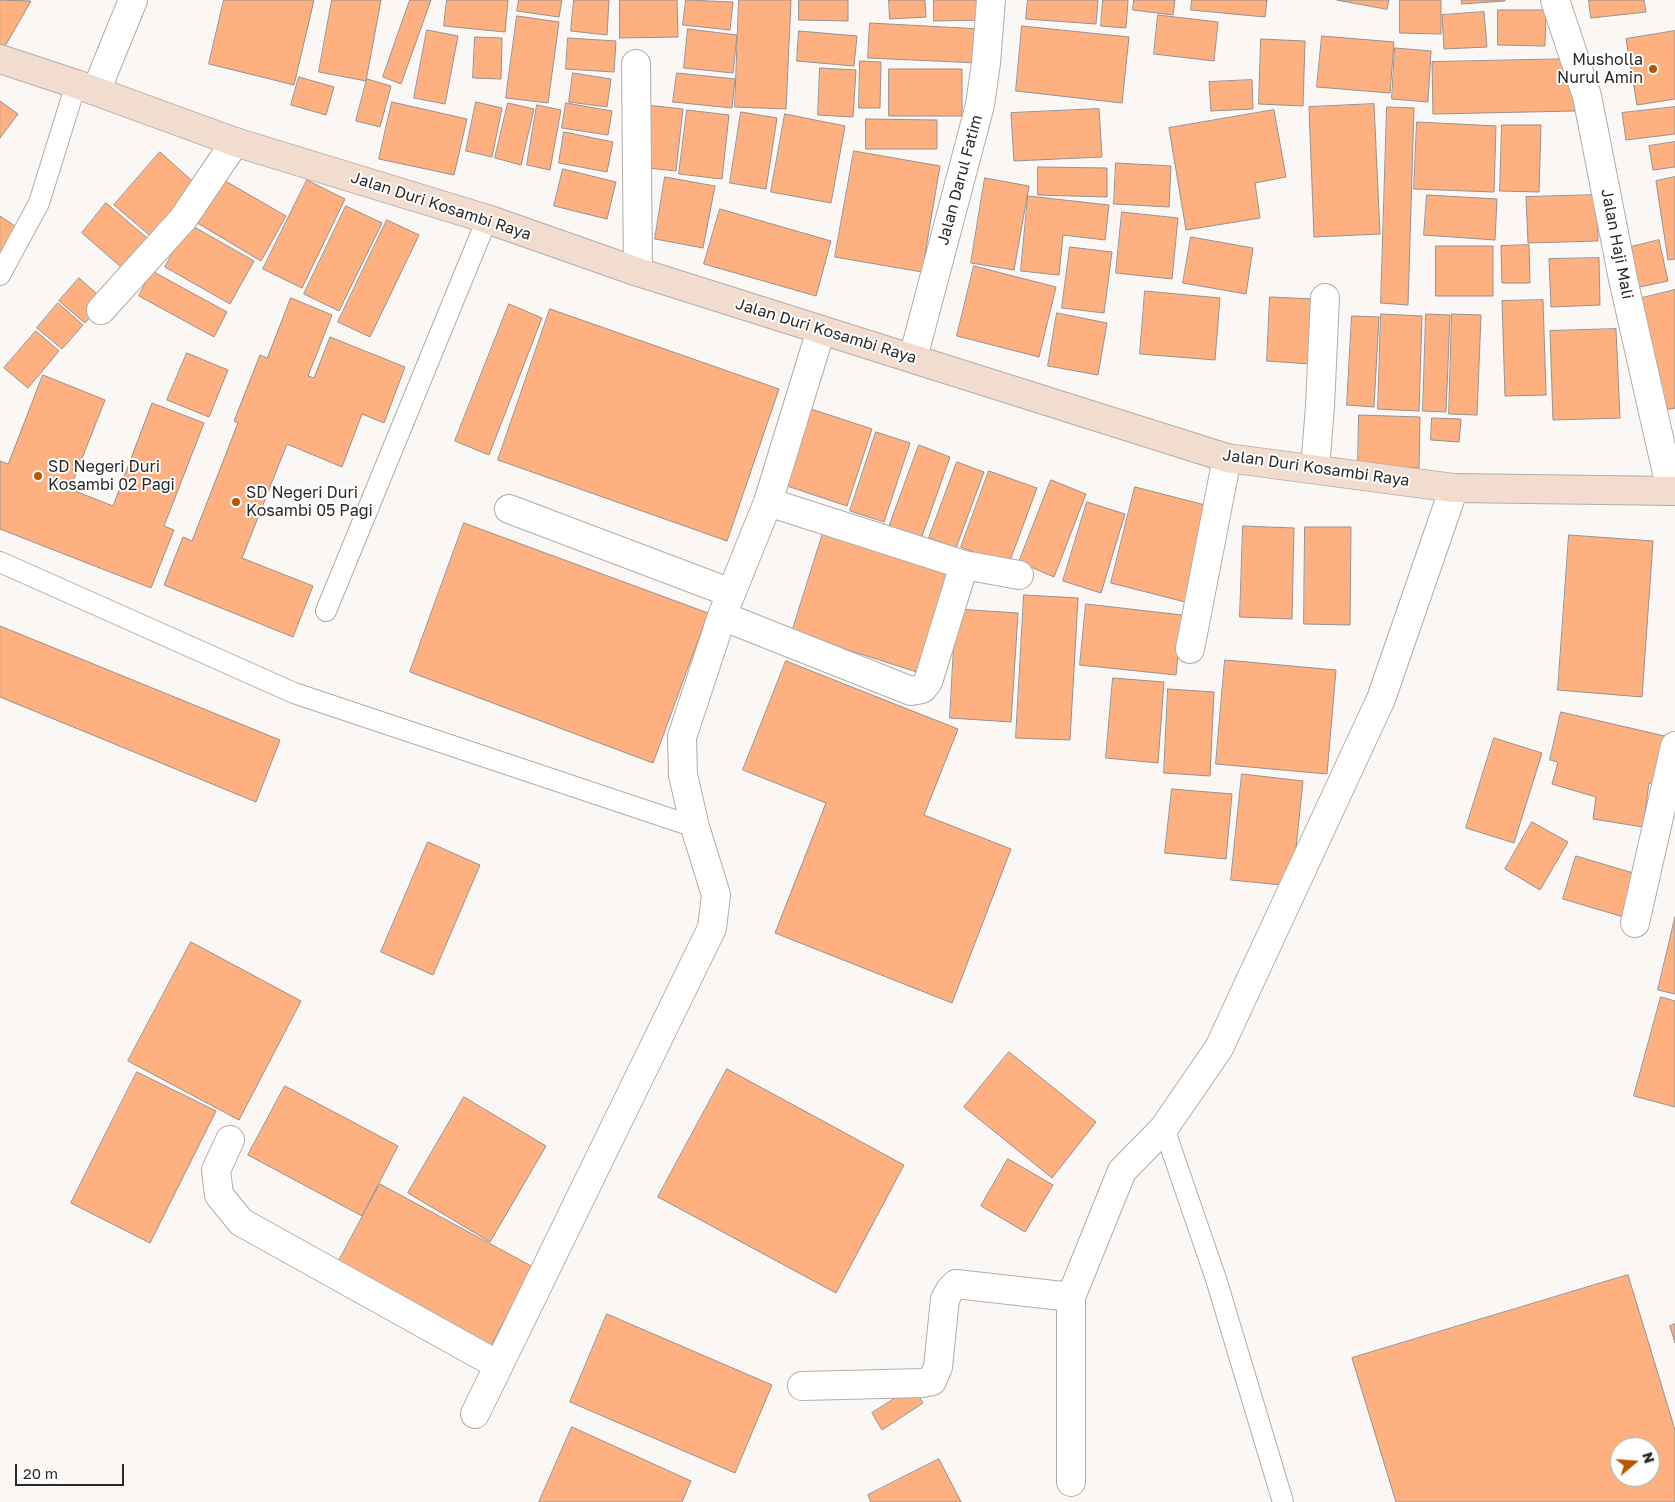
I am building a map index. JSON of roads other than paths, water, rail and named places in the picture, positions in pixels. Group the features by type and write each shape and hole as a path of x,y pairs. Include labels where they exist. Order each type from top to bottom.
{"main road":[{"name":"Jalan Duri Kosambi Raya","path":"0,60 86,88 235,142 487,219 638,272 1227,458 1454,488 1673,491"}],"street":[{"path":"86,88 134,0"},
{"name":"Jalan Darul Fatim","path":"913,358 980,105 986,63 991,0"},
{"name":"Jalan Haji Mali","path":"1555,0 1587,96 1623,279 1673,491"},
{"path":"636,64 638,272"},
{"path":"101,310 183,219 235,142"},
{"path":"1315,469 1325,298"},
{"path":"475,1414 712,928 716,895 695,827 684,775 682,737 727,604 768,502 821,330"},
{"path":"1190,649 1227,458"},
{"path":"1070,1482 1071,1297 1122,1171 1164,1128 1219,1048 1381,699 1454,488"},
{"path":"768,502 964,566 1019,575"},
{"path":"509,509 727,604 911,691 922,689 928,682 964,566"},
{"path":"1635,923 1675,746"},
{"path":"230,1140 216,1170 219,1195 241,1222 498,1365"},
{"path":"802,1386 922,1383 932,1381 938,1367 945,1299 956,1284 1071,1297"}],"lane":[{"path":"0,275 39,203 86,88"},
{"path":"326,611 487,219"},
{"path":"0,562 294,693 695,827"},
{"path":"1164,1128 1216,1279 1283,1502"}],"place":[{"name":"Musholla Nurul Amin","path":"1653,69"},
{"name":"SD Negeri Duri Kosambi 02 Pagi","path":"38,476"},
{"name":"SD Negeri Duri Kosambi 05 Pagi","path":"236,502"}]}
